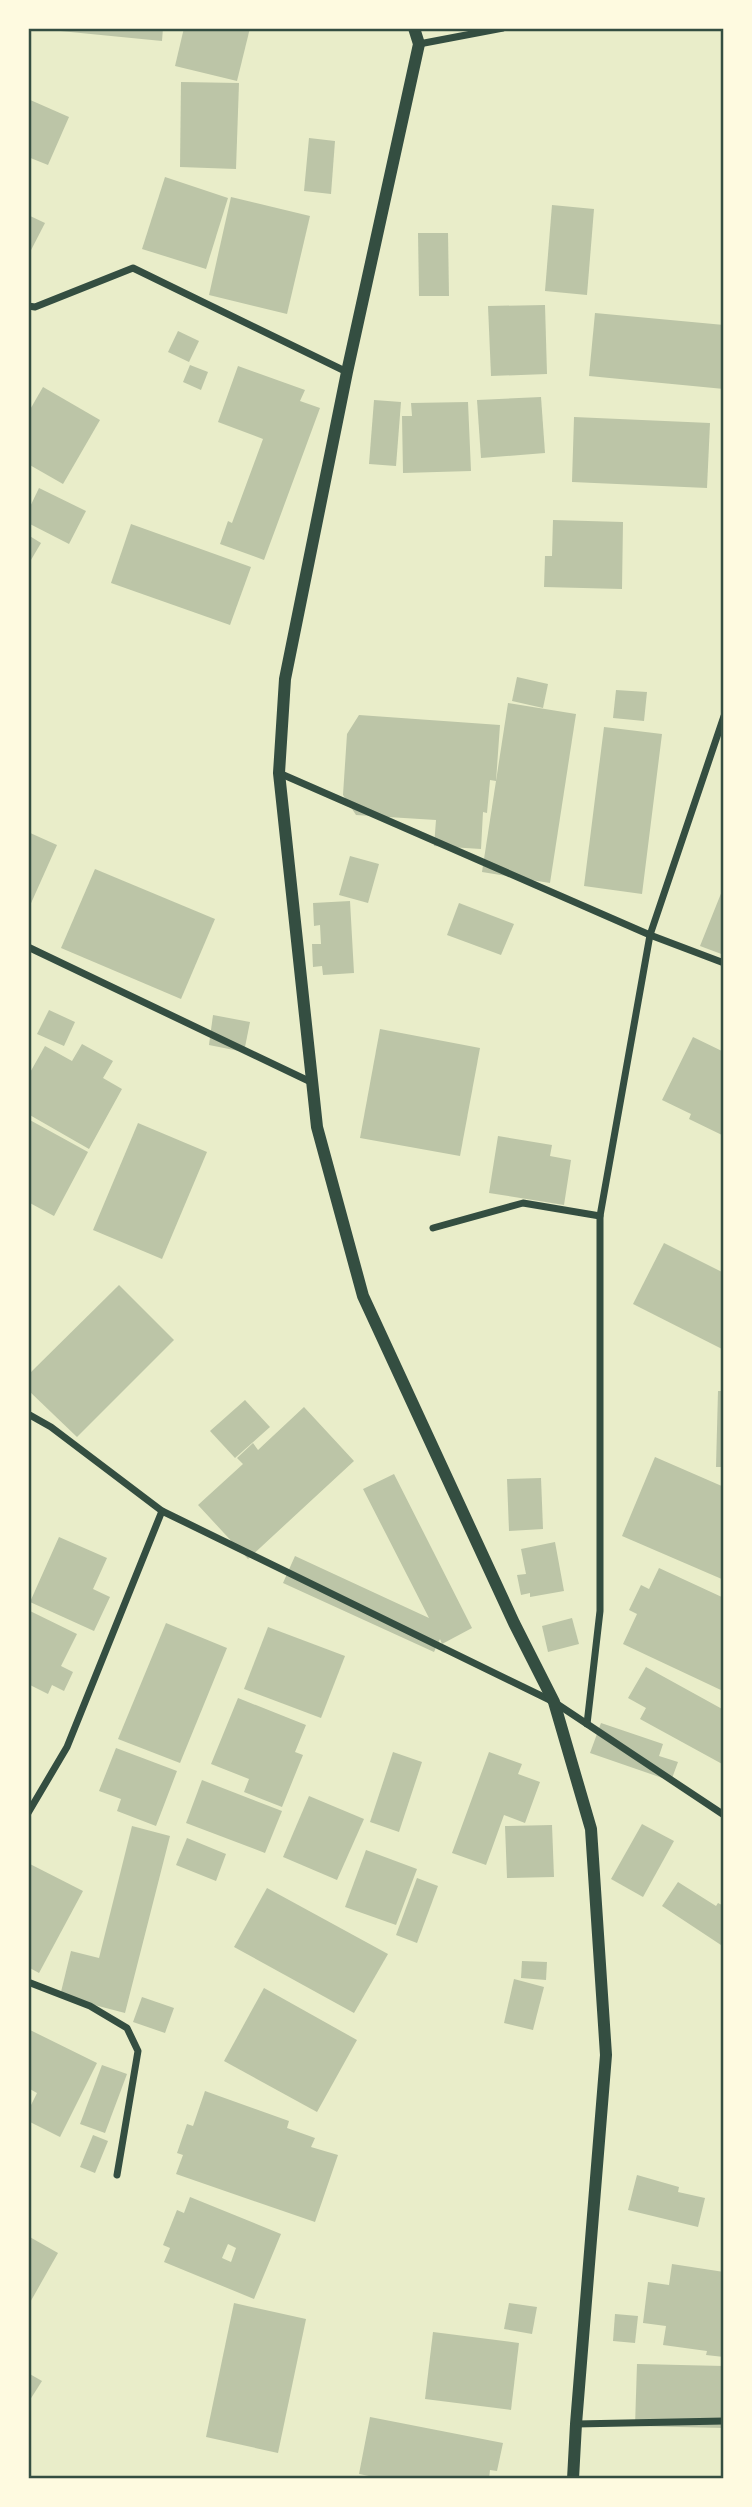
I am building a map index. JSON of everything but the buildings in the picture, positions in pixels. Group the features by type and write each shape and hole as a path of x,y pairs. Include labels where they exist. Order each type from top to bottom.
{"street":[{"path":"414,28 419,44 347,372 285,679 279,773 317,1127 363,1296 514,1623 554,1702 591,1829 606,2056 573,2479"},
{"path":"419,44 503,28"},
{"path":"28,306 35,307 133,268 347,372"},
{"path":"587,1724 600,1611 600,1216 650,935 724,716"},
{"path":"279,773 650,935 724,963"},
{"path":"28,947 313,1083"},
{"path":"433,1228 523,1203 600,1216"},
{"path":"28,1414 51,1427 162,1510 554,1702 724,1815"},
{"path":"28,1814 67,1747 162,1510"},
{"path":"28,1982 90,2006 127,2028 138,2051 117,2175"},
{"path":"576,2424 724,2421"}]}
